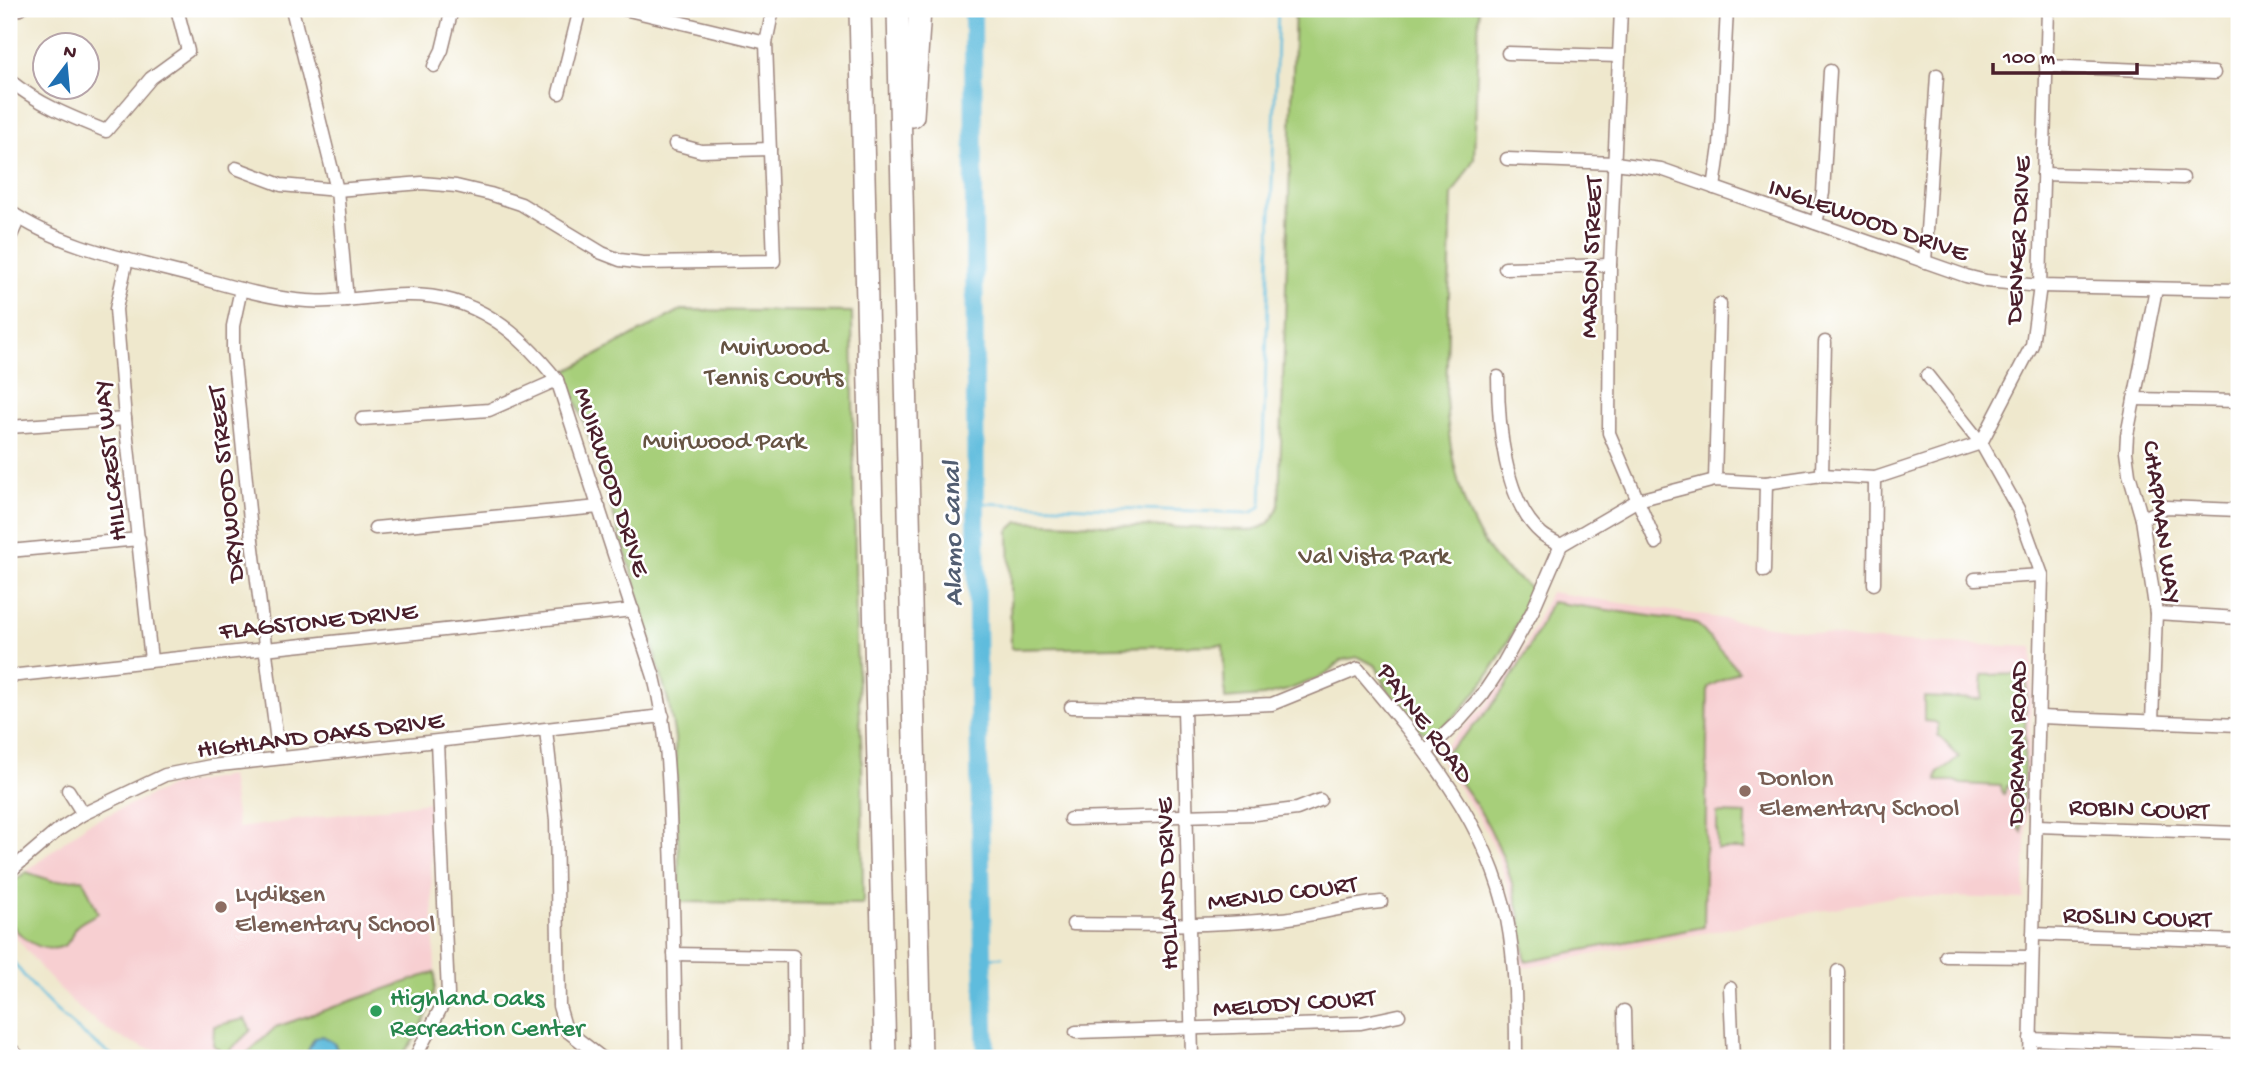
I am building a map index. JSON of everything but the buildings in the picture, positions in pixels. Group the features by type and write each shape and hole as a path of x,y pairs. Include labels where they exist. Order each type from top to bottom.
{"highway":[{"path":"860,9 885,1058"},
{"path":"898,9 921,1058"},
{"path":"903,201 909,168 920,9"}],"street":[{"path":"9,11 20,9"},
{"path":"9,80 24,93 60,113 106,131 150,78 188,51 177,9"},
{"path":"292,9 337,190 347,300"},
{"path":"434,66 442,50 452,9"},
{"path":"559,93 580,9"},
{"path":"624,9 766,43"},
{"path":"236,169 281,185 337,190 422,183 456,186 490,194 521,204 602,253 620,260 774,261 766,43 773,9"},
{"name":"MASON STREET","path":"1620,9 1610,265 1609,433 1656,543"},
{"path":"1714,188 1720,146 1727,9"},
{"name":"DENKER DRIVE","path":"1981,443 2032,345 2040,286 2048,9"},
{"path":"1508,53 1619,56"},
{"path":"2046,66 2214,73"},
{"path":"1816,223 1824,194 1830,71"},
{"path":"1925,262 1937,75"},
{"path":"675,144 701,151 770,149"},
{"name":"INGLEWOOD DRIVE","path":"1507,159 1615,163 1661,169 1986,281 2040,286 2239,290"},
{"path":"2043,174 2183,178"},
{"path":"9,240 14,214"},
{"name":"MUIRWOOD DRIVE","path":"14,214 60,239 241,289 294,300 320,302 408,295 433,296 465,304 503,323 533,350 557,380 633,610 663,716 668,752 676,1058"},
{"name":"HILLCREST WAY","path":"127,259 116,309 151,660"},
{"path":"1504,268 1610,265"},
{"name":"DRYWOOD STREET","path":"241,289 233,326 233,351 279,758"},
{"name":"CHAPMAN WAY","path":"2152,722 2155,613 2142,519 2129,474 2126,452 2156,289"},
{"path":"1715,480 1720,304"},
{"path":"1822,475 1825,342"},
{"name":"DORMAN ROAD","path":"1927,374 1981,443 2018,509 2042,575 2030,1058"},
{"path":"1498,377 1502,448 1518,498 1528,518 1543,534 1561,545"},
{"path":"362,419 489,410 557,380"},
{"path":"2134,399 2239,401"},
{"path":"9,427 125,419"},
{"path":"1427,751 1475,703 1503,664 1532,612 1561,545 1638,500 1715,480 1766,483 1822,475 1875,478 1981,443"},
{"path":"1874,584 1875,478"},
{"path":"1764,571 1766,483"},
{"path":"375,528 599,507"},
{"path":"2142,519 2166,507 2239,510"},
{"path":"9,551 139,539"},
{"path":"1975,579 2042,575"},
{"name":"FLAGSTONE DRIVE","path":"9,676 633,610"},
{"path":"2155,613 2239,618"},
{"name":"PAYNE ROAD","path":"1184,708 1272,704 1358,668 1427,751 1473,828 1497,881 1507,920 1512,962 1516,1058"},
{"path":"1071,707 1184,708"},
{"name":"HOLLAND DRIVE","path":"1184,708 1192,1058"},
{"name":"HIGHLAND OAKS DRIVE","path":"9,872 57,831 83,814 165,775 211,766 663,716"},
{"path":"2040,717 2239,725"},
{"path":"546,730 556,820 559,1006 566,1030 602,1058"},
{"path":"415,1058 448,994 437,742"},
{"path":"68,789 83,814"},
{"path":"1070,819 1255,814 1297,809 1320,800"},
{"name":"ROBIN COURT","path":"2036,826 2239,833"},
{"name":"MENLO COURT","path":"1073,924 1188,925 1284,919 1381,902"},
{"name":"ROSLIN COURT","path":"2033,934 2239,941"},
{"path":"674,954 793,956 794,1058"},
{"path":"1946,956 2032,957"},
{"path":"1838,971 1838,1058"},
{"path":"1730,988 1733,1058"},
{"path":"1624,1011 1625,1058"},
{"name":"MELODY COURT","path":"1076,1032 1361,1023 1399,1015"},
{"path":"2030,1040 2239,1046"},
{"path":"9,1046 20,1058"}],"shaded area":[{"name":"Donlon Elementary School","path":"1550,592 1861,640 2033,647 2024,899 1897,896 1521,968 1514,906 1497,853 1480,819 1440,757 1442,749 1487,704 1522,653"},
{"name":"Lydiksen Elementary School","path":"230,776 238,828 429,802 435,972 242,1058 185,1058 143,1047 113,1034 76,1006 44,972 9,928 9,885 87,824 171,786"}],"green space":[{"name":"Val Vista Park","path":"1295,9 1479,9 1474,159 1452,195 1447,418 1460,487 1477,530 1502,566 1532,589 1492,669 1464,706 1431,734 1419,731 1385,686 1376,666 1359,657 1342,660 1325,675 1288,690 1263,696 1225,699 1223,645 1011,649 1009,530 1018,522 1251,530 1266,525 1277,510"},
{"name":"Muirwood Park","path":"681,310 852,312 856,644 862,759 863,904 680,902 675,738 669,704 635,583 587,431 565,372"},
{"path":"1551,602 1692,622 1698,625 1739,671 1708,687 1704,927 1525,961 1521,921 1506,864 1490,828 1444,756 1495,702 1520,664"},
{"path":"2027,674 2022,832 2014,822 2015,786 2007,786 2004,794 2001,786 1937,781 1938,773 1959,757 1938,735 1938,725 1924,721 1924,697 1981,699 1983,675"},
{"path":"1717,813 1746,814 1745,849 1717,849"},
{"path":"26,872 53,881 83,879 98,913 77,926 63,946 47,948 31,942 12,925 8,910 9,885"},
{"name":"Highland Oaks Recreation Center","path":"435,972 433,995 425,1019 413,1041 398,1058 242,1058 276,1027"},
{"path":"245,1019 251,1030 225,1055 213,1045 214,1026"}],"water":[{"path":"322,1036 334,1043 337,1049 332,1058 310,1058 307,1053 314,1038"}],"waterway":[{"name":"Alamo Canal","path":"973,9 978,665 986,1058"},
{"path":"975,503 1247,513 1261,506 1278,9"},
{"path":"955,565 976,565"},
{"path":"9,956 58,1012 116,1058"},
{"path":"983,958 1003,957"}],"place":[{"name":"Donlon Elementary School","path":"1745,791"},
{"name":"Lydiksen Elementary School","path":"221,907"},
{"name":"Highland Oaks Recreation Center","path":"376,1011"}],"park label":[{"name":"Muirwood Tennis Courts","path":"774,360"}]}
